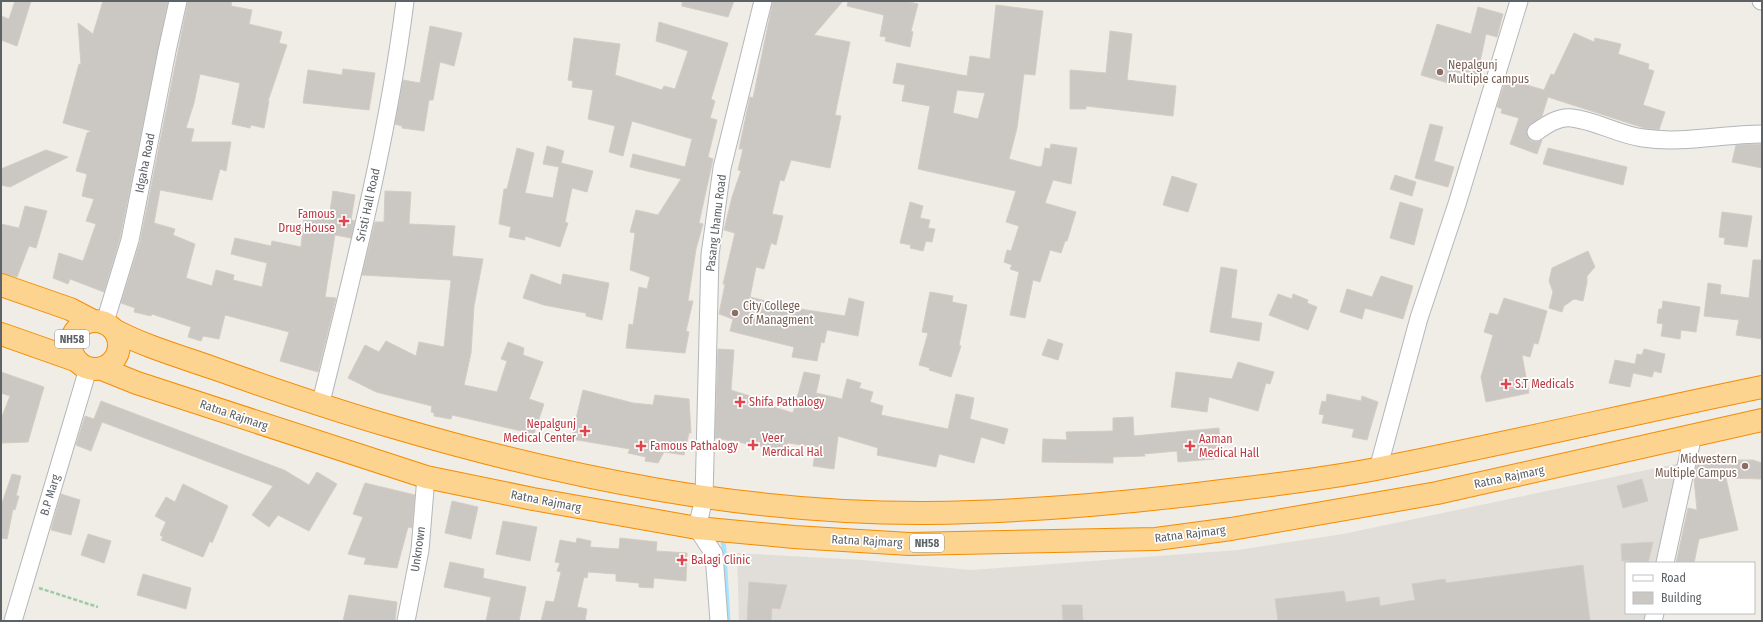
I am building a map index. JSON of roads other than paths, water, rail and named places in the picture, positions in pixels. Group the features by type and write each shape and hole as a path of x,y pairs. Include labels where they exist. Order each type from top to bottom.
{"highway":[{"name":"NH58","path":"1,285 70,309 157,349 320,406 438,440 573,473 704,498 812,508 924,513 1046,510 1158,500 1309,480 1378,469 1762,386"},
{"name":"NH58","path":"89,366 72,351 71,341 74,332 82,324 104,324"},
{"path":"89,366 114,361 119,352 119,340 104,324"},
{"name":"Ratna Rajmarg","path":"1,334 137,383 426,477 533,499 697,528 794,537 909,544 1156,539 1296,519 1436,493 1762,420"}],"street":[{"name":"Idgaha Road","path":"104,324 130,240 178,1"},
{"name":"Sristi Hall Road","path":"320,406 365,226 399,47 405,1"},
{"name":"Pasang Lhamu Road","path":"697,528 704,498 710,255 722,168 763,1"},
{"path":"1378,469 1419,318 1457,204 1519,1"},
{"path":"1536,132 1550,122 1571,117 1644,139 1688,140 1735,134 1762,134"},
{"name":"B.P Marg","path":"14,621 89,366"},
{"path":"1665,562 1693,435"},
{"name":"Unknown","path":"406,621 420,550 426,477"},
{"path":"697,528 714,554 719,621"}],"waterway":[{"path":"723,536 728,621"}],"place":[{"name":"Nepalgunj Multiple campus","path":"1440,72"},
{"name":"Famous Drug House","path":"344,221"},
{"name":"City College of Managment","path":"735,313"},
{"name":"S.T Medicals","path":"1506,384"},
{"name":"Shifa Pathalogy","path":"740,402"},
{"name":"Nepalgunj Medical Center","path":"585,431"},
{"name":"Veer Merdical Hal","path":"753,445"},
{"name":"Famous Pathalogy","path":"641,446"},
{"name":"Aaman Medical Hall","path":"1190,446"},
{"name":"Midwestern Multiple Campus","path":"1745,466"},
{"name":"Balagi Clinic","path":"682,560"}]}
